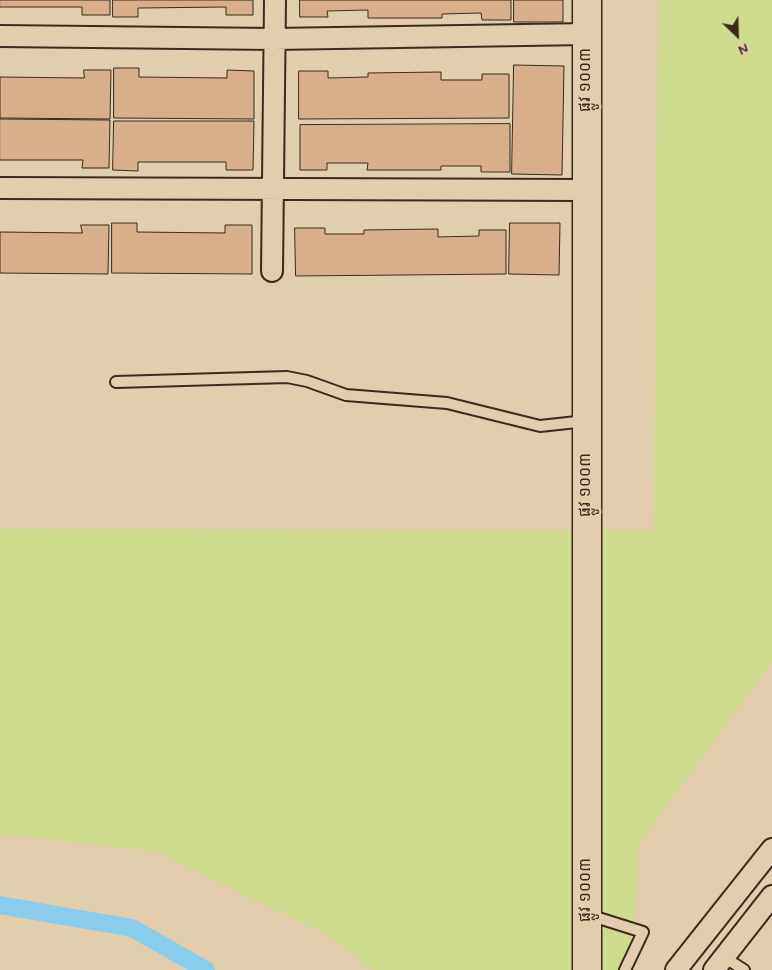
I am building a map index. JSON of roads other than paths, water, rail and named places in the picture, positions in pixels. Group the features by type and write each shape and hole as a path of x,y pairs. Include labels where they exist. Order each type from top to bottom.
{"main road":[{"name":"ផ្លូវ ១០០៣","path":"587,0 587,970"}],"street":[{"path":"272,271 275,0"},
{"path":"0,36 274,39 587,34"},
{"path":"0,188 586,190"},
{"path":"676,970 772,849"},
{"path":"718,966 772,896"}],"lane":[{"path":"116,382 287,377 307,381 346,395 448,403 540,426 587,421"},
{"path":"587,914 643,932 625,970"},
{"path":"718,966 744,970"}],"waterway":[{"path":"0,905 132,928 206,970"}]}
